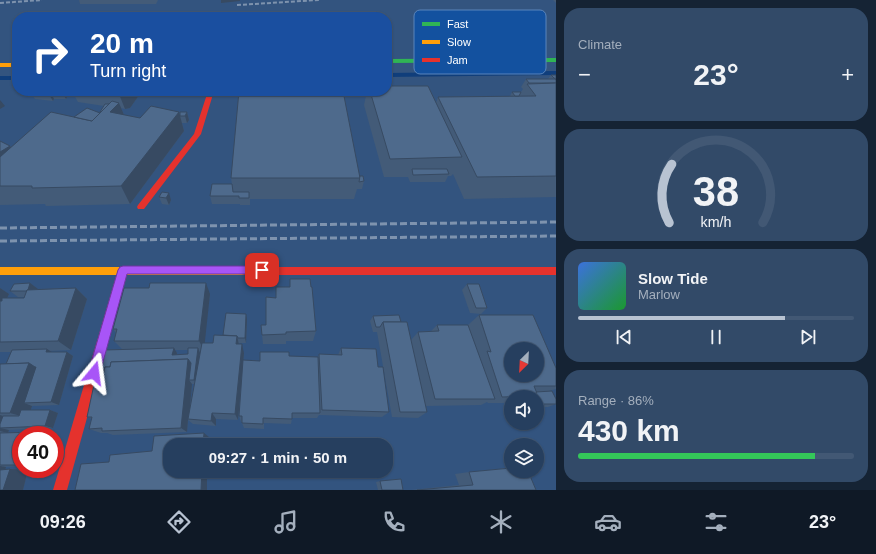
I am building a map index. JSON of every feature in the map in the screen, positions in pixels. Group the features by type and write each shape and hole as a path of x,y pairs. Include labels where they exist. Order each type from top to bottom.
{"street":[{"path":"546,60 556,60"},
{"path":"392,61 414,61"},
{"path":"0,65 12,65"},
{"path":"141,207 197,134 209,96"},
{"path":"60,490 123,270"},
{"path":"0,271 556,270"}],"building":[{"path":"551,75 556,75 556,79 554,78"},
{"path":"526,79 555,79 556,83 529,83"},
{"path":"556,83 556,176 477,177 438,97 536,96 527,84"},
{"path":"392,86 428,86 462,157 390,159 371,96 392,96"},
{"path":"512,92 521,92 519,96 515,96"},
{"path":"239,96 344,96 360,178 231,178"},
{"path":"112,101 119,103 110,112 140,118 151,106 179,112 121,186 32,188 32,186 0,186 0,157 51,112 92,121"},
{"path":"105,104 109,104 100,112"},
{"path":"87,108 100,113 92,121 74,117"},
{"path":"180,112 187,112 185,116 180,116"},
{"path":"0,141 10,146 0,152"},
{"path":"412,169 447,169 449,174 413,175"},
{"path":"360,176 363,176 364,181 359,182"},
{"path":"212,184 232,184 233,192 249,192 249,198 239,198 239,196 210,196"},
{"path":"162,192 169,193 166,198 159,197"},
{"path":"290,279 310,279 316,331 286,332 286,334 262,335 261,325 266,325 266,297 276,298 276,287 290,287"},
{"path":"30,283 28,290 26,291 10,291 14,284"},
{"path":"150,283 206,283 199,341 114,341 117,329 113,329 124,288 149,288"},
{"path":"467,284 479,284 487,308 476,308"},
{"path":"76,288 58,341 0,342 0,301 2,301 2,298 24,298 27,290"},
{"path":"226,313 246,314 245,338 223,335"},
{"path":"399,315 401,322 383,322 380,327 376,327 373,316"},
{"path":"479,315 533,315 556,368 556,386 534,386 536,390 504,390 504,397 502,397 487,351 491,352"},
{"path":"383,322 407,322 427,412 400,412"},
{"path":"437,325 468,325 495,399 435,399 418,332 439,331"},
{"path":"214,335 237,336 236,344 242,344 235,414 212,413 211,421 188,419 202,343 213,343"},
{"path":"174,348 172,355 188,354 188,348 198,348 194,380 189,380 191,363 188,359 111,362 110,367 105,367 103,371 100,372 105,350"},
{"path":"341,348 376,349 378,367 383,367 389,412 322,410 319,354 342,355"},
{"path":"47,349 46,352 67,352 51,402 24,403 36,367 29,363 6,364 12,350"},
{"path":"260,352 289,352 289,356 318,357 320,413 292,413 292,419 263,418 263,424 242,423 242,416 239,416 243,360 260,361"},
{"path":"188,359 181,428 102,431 102,428 89,429 92,417 87,417 95,380 102,380 105,367 110,367 111,362"},
{"path":"29,363 10,413 0,413 0,364"},
{"path":"552,391 556,399 556,404 544,404 544,392"},
{"path":"21,410 50,410 45,426 12,426 12,427 0,428 3,416 19,416"},
{"path":"0,433 12,433 12,465 0,465"},
{"path":"204,433 204,438 163,438 163,478 202,478 201,490 75,490 81,464 109,462 110,455 152,451 154,436"},
{"path":"10,469 3,490 0,490 0,470"},
{"path":"504,469 504,478 531,478 536,490 417,490 473,485 469,472"},
{"path":"401,479 403,490 382,490 380,481"}],"waterway":[{"path":"546,73 556,73"},
{"path":"392,75 472,74"},
{"path":"0,78 12,78"}],"railway":[{"path":"0,3 42,0"},
{"path":"237,5 319,0"},
{"path":"0,228 556,222"},
{"path":"0,241 556,236"}],"traffic: fast":[{"path":"546,60 556,60"},
{"path":"392,61 414,61"}],"traffic: slow":[{"path":"0,65 12,65"},
{"path":"0,271 245,271"}],"traffic: jam":[{"path":"141,207 197,134 209,96"},
{"path":"60,490 123,270"},
{"path":"245,271 556,271"}],"route":[{"path":"94,373 123,270 262,270"}]}
